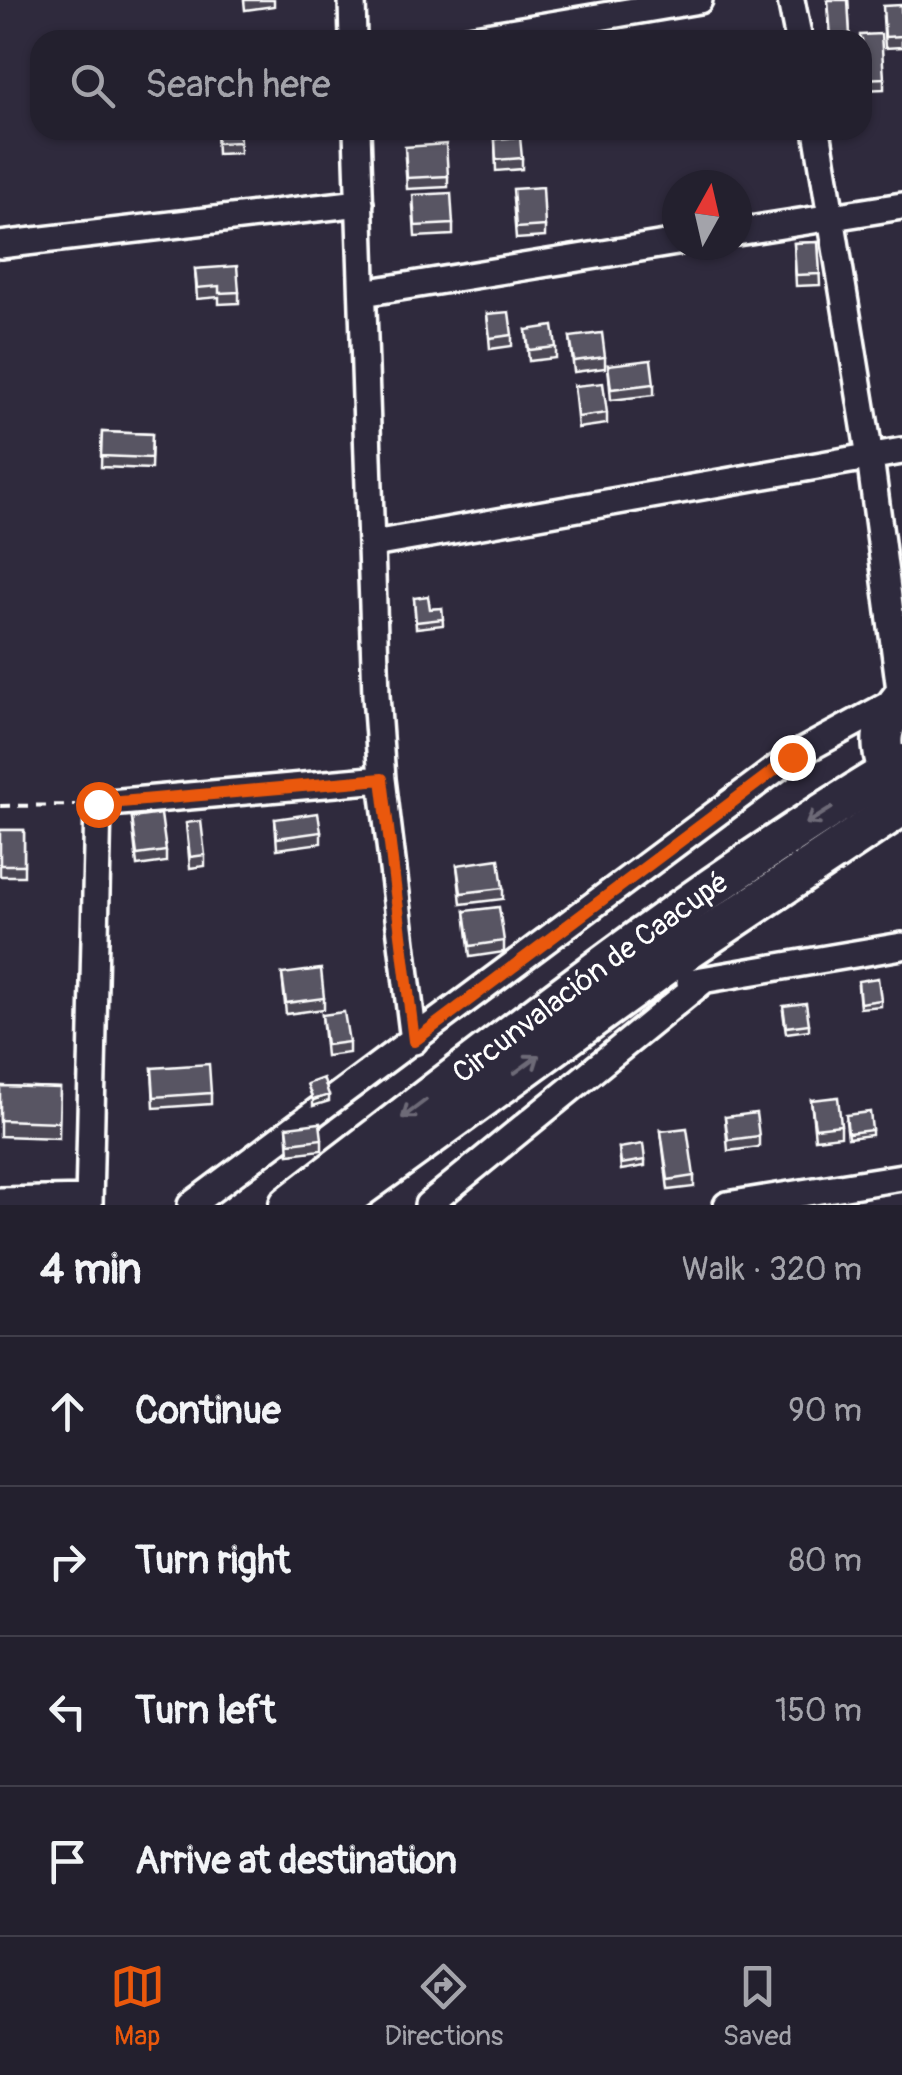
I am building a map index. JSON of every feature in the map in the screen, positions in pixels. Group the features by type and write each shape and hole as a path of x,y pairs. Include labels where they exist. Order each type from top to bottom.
{"highway":[{"path":"898,781 879,746 885,721 902,698"},
{"name":"Circunvalación de Caacupé","path":"335,1205 626,993 898,781"},
{"name":"Circunvalación de Caacupé","path":"289,1205 668,920 789,835 898,781"}],"street":[{"path":"352,0 354,30"},
{"path":"521,30 699,0"},
{"path":"791,0 797,30"},
{"path":"357,140 382,779 414,1041"},
{"path":"191,1205 792,757 902,698 870,457 819,140"},
{"path":"0,244 360,204"},
{"path":"752,230 902,206"},
{"path":"363,293 662,244"},
{"path":"374,544 902,451"},
{"path":"0,1201 89,1202 98,804 382,779"},
{"path":"626,993 902,946"},
{"path":"428,1205 704,980"},
{"path":"726,1205 902,1177"}],"path":[{"path":"0,806 98,804"}],"building":[{"path":"828,0 848,0 850,30 830,30"},
{"path":"901,5 902,36 885,37 883,6"},
{"path":"872,34 881,34 884,78 872,79"},
{"path":"495,140 520,140 522,158 496,160"},
{"path":"446,144 448,176 407,178 405,147"},
{"path":"543,187 545,226 516,228 513,189"},
{"path":"451,193 453,224 415,226 413,195"},
{"path":"818,242 820,274 796,275 794,243"},
{"path":"237,266 239,292 219,293 219,286 197,288 195,269"},
{"path":"509,312 512,335 490,338 487,314"},
{"path":"553,326 556,347 529,350 526,330"},
{"path":"602,333 605,357 574,361 570,337"},
{"path":"651,360 654,384 611,389 608,365"},
{"path":"603,383 607,413 578,417 574,386"},
{"path":"102,432 152,434 151,458 101,456"},
{"path":"428,596 430,609 442,608 443,619 416,622 414,598"},
{"path":"318,813 321,832 277,838 275,819"},
{"path":"161,814 166,851 137,855 132,818"},
{"path":"201,821 205,855 190,857 186,823"},
{"path":"0,830 24,830 24,865 0,865"},
{"path":"499,859 503,888 461,893 457,865"},
{"path":"499,907 504,941 470,946 465,911"},
{"path":"321,969 324,998 286,1003 282,974"},
{"path":"878,978 881,1000 860,1003 858,981"},
{"path":"806,1003 809,1024 786,1027 783,1006"},
{"path":"344,1012 349,1042 326,1045 322,1015"},
{"path":"209,1064 211,1093 154,1097 152,1068"},
{"path":"323,1078 329,1095 313,1100 307,1084"},
{"path":"0,1086 60,1088 59,1122 0,1120"},
{"path":"838,1097 841,1125 815,1128 811,1100"},
{"path":"870,1112 872,1130 848,1133 846,1115"},
{"path":"756,1113 759,1136 728,1140 725,1117"},
{"path":"320,1123 322,1139 289,1143 287,1127"},
{"path":"687,1128 694,1176 668,1180 661,1131"},
{"path":"643,1144 645,1160 621,1164 619,1148"}],"route":[{"path":"98,804 382,779 414,1041 792,757"}]}
